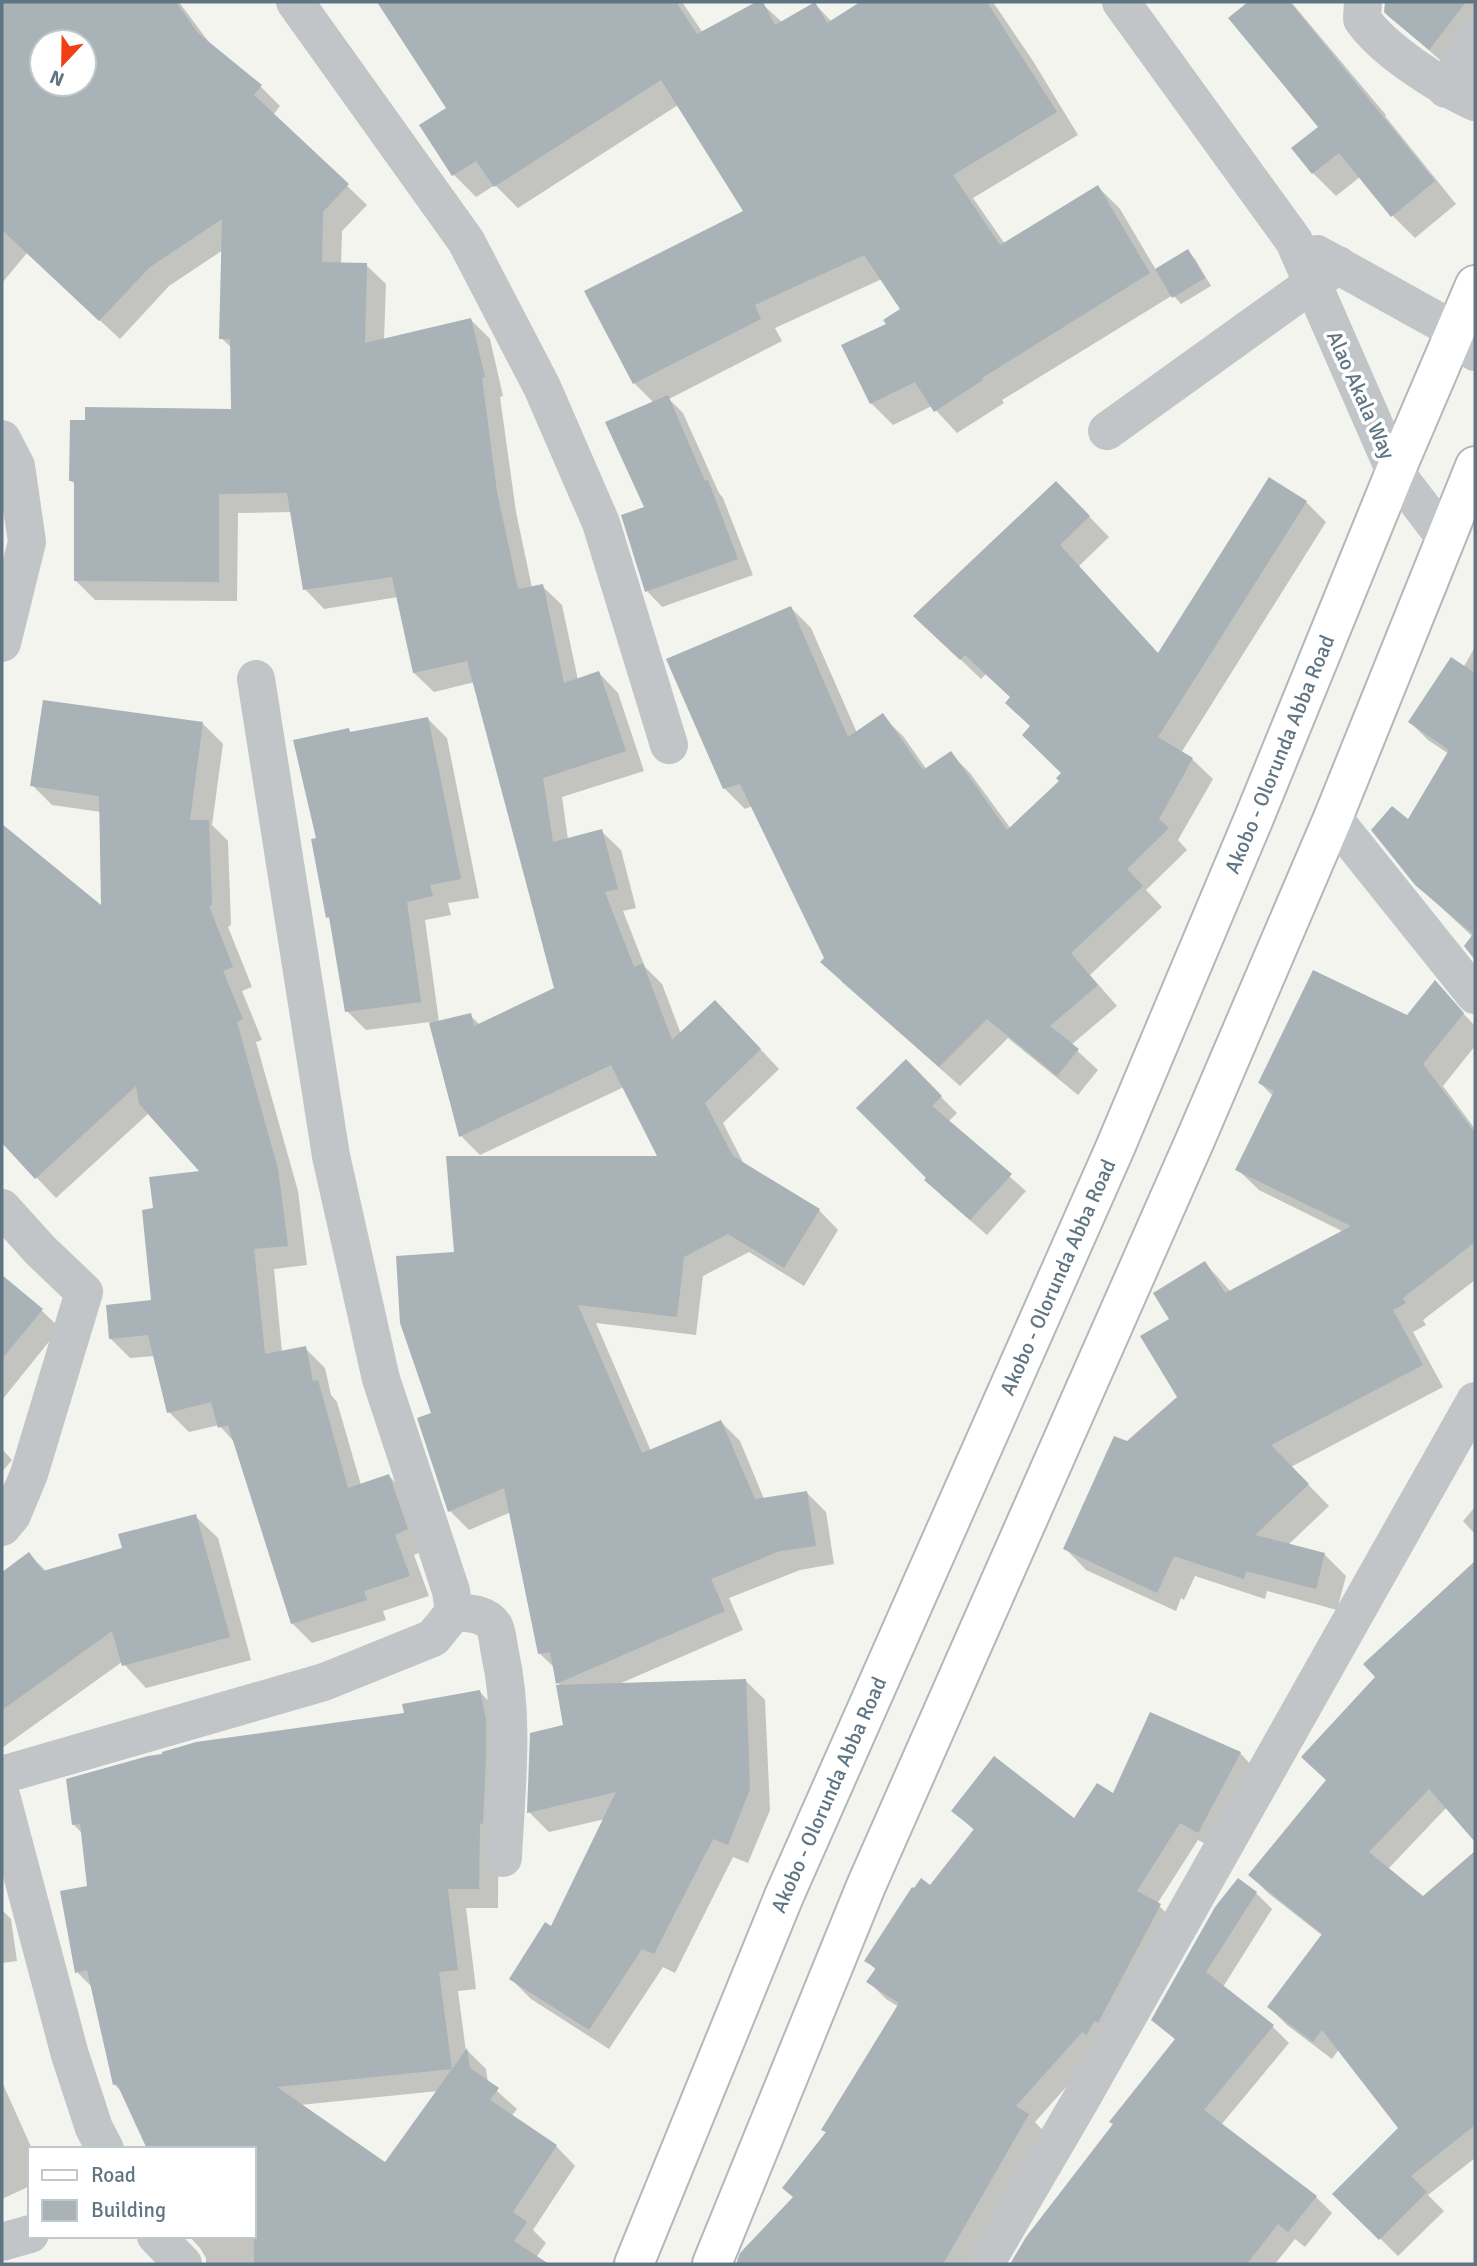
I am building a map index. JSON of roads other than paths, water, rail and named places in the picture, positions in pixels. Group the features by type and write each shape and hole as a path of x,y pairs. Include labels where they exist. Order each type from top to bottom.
{"main road":[{"name":"Akobo - Olorunda Abba Road","path":"634,2264 784,1896 1115,1148 1254,818 1395,472 1465,341 1475,285"},
{"path":"712,2264 866,1885 1196,1138 1333,818 1475,466"}],"street":[{"path":"295,2 466,241 541,387 601,523 669,745"},
{"path":"1121,2 1294,241 1326,275 1465,341"},
{"path":"1363,2 1362,19 1371,33 1460,95 1475,38"},
{"path":"1107,430 1326,275"},
{"name":"Alao Akala Way","path":"1326,275 1395,472 1446,539"},
{"path":"2,439 16,466 27,542 2,643"},
{"path":"2,1775 324,1682 433,1638 454,1612 452,1591 381,1379 331,1156 256,679"},
{"path":"1333,818 1475,995"},
{"path":"2,1208 40,1250 84,1292 29,1474 12,1515 2,1527"},
{"path":"985,2264 1336,1651 1475,1401"},
{"path":"454,1612 474,1614 494,1626 503,1666 509,1722 503,1858"},
{"path":"2,1799 70,2055 94,2128 104,2147"},
{"path":"2,2242 28,2235"},
{"path":"158,2238 183,2264"}]}
